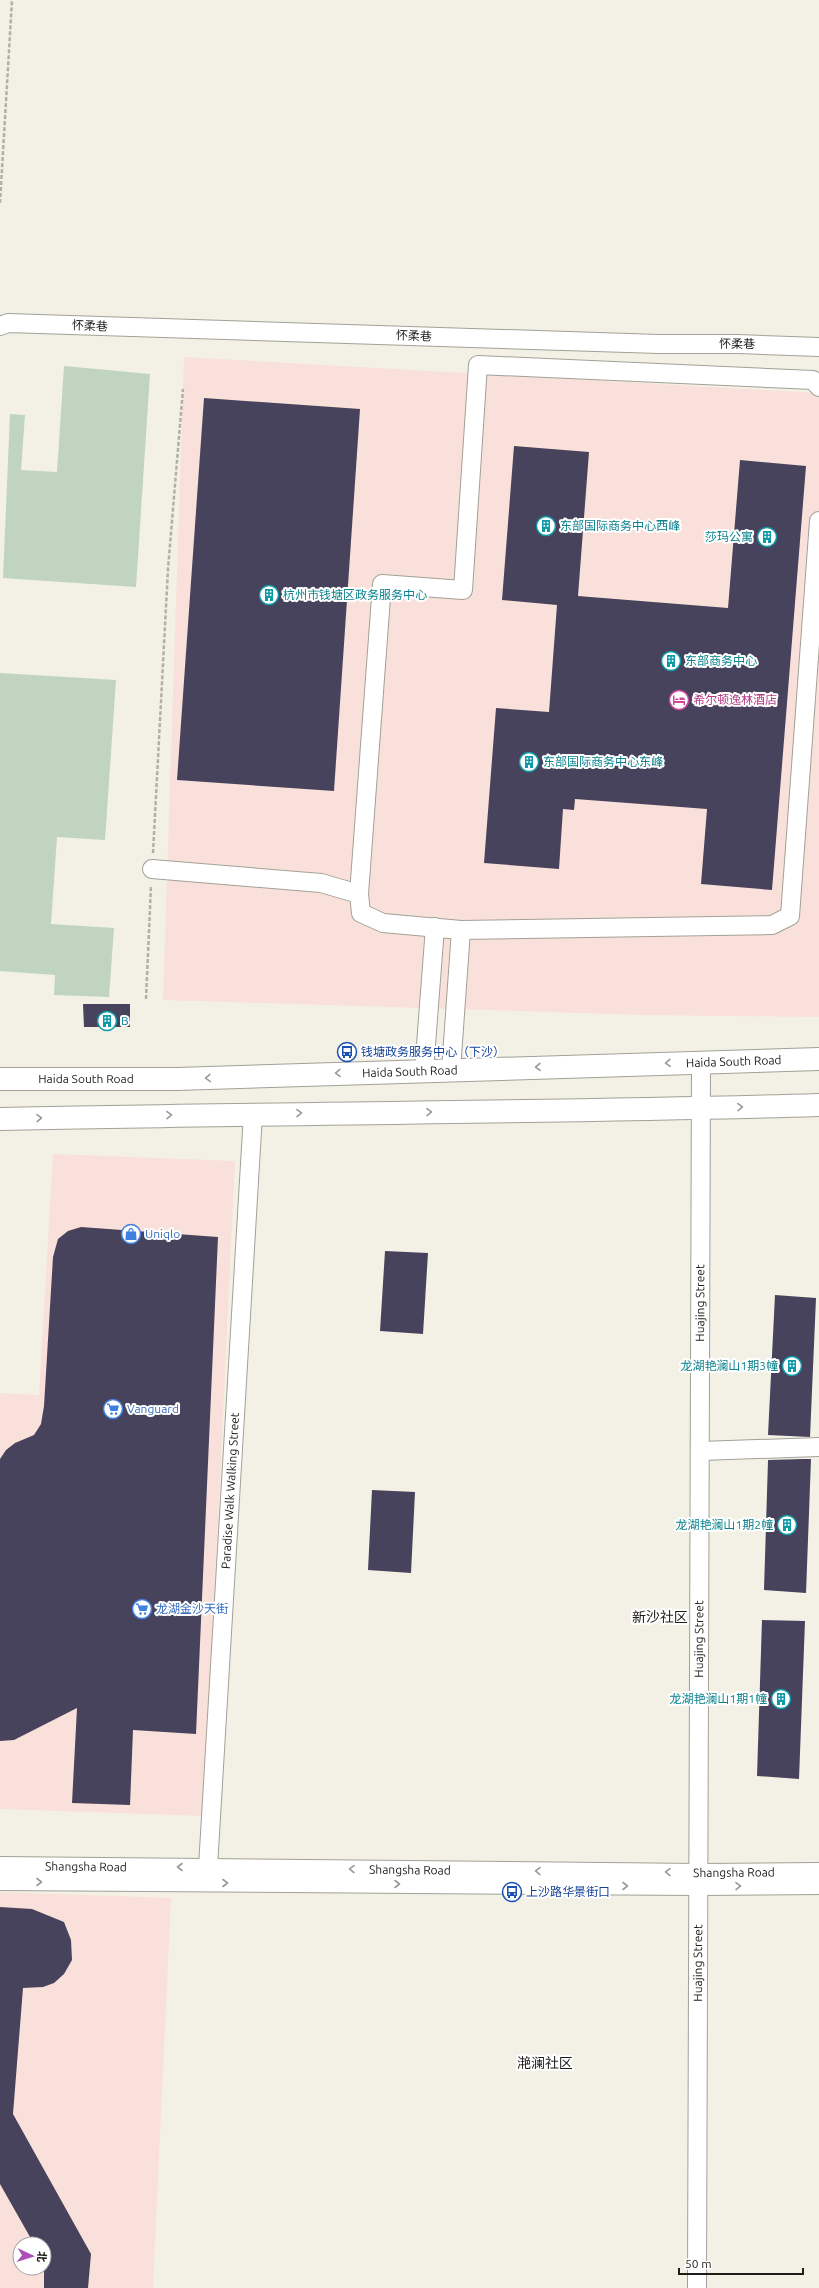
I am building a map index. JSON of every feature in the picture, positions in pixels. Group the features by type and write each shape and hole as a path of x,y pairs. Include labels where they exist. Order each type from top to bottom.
{"main road":[{"name":"Haida South Road","path":"0,1079 178,1078 819,1059"},
{"path":"0,1119 253,1114 701,1109 819,1105"}],"street":[{"name":"怀柔巷","path":"3,322 651,344 738,344 819,347"},
{"path":"819,387 813,380 478,365 464,590 382,584 359,894 361,913 383,923 461,930 772,924 790,916 819,521"},
{"path":"152,869 321,883 359,894"},
{"path":"424,1071 435,927"},
{"path":"451,1070 461,930"},
{"name":"Huajing Street","path":"697,2288 701,1062"},
{"name":"Paradise Walk Walking Street","path":"208,1867 253,1114"},
{"path":"700,1451 819,1447"},
{"name":"Shangsha Road","path":"0,1866 208,1867 699,1879 819,1885"},
{"name":"Shangsha Road","path":"0,1881 699,1879 819,1872"}],"path":[{"path":"0,202 12,0"},
{"path":"146,999 167,576 183,389"}],"shaded area":[{"path":"184,357 819,393 819,1017 643,1015 163,1000"},
{"name":"龙湖金沙天街","path":"53,1154 235,1161 204,1816 0,1809 0,1393 39,1395"},
{"path":"0,1892 171,1898 153,2288 0,2288"}],"green space":[{"path":"64,366 150,374 136,587 3,578 10,414 25,415 21,470 57,472"},
{"path":"0,673 116,680 105,840 57,837 51,924 114,928 109,997 54,995 55,975 0,971"}],"building":[{"name":"杭州市钱塘区政务服务中心","path":"204,398 360,409 334,791 177,780"},
{"name":"东部商务中心","path":"514,446 589,452 578,596 728,608 740,460 806,466 772,890 701,884 707,809 575,799 574,810 563,809 559,869 484,863 496,708 549,712 557,605 502,600"},
{"name":"B","path":"83,1004 130,1004 130,1027 84,1027"},
{"name":"龙湖金沙天街","path":"81,1227 218,1237 196,1734 133,1730 130,1805 72,1803 77,1708 14,1740 0,1741 0,1459 6,1450 15,1443 34,1435 41,1424 44,1406 53,1257 58,1239 68,1231"},
{"path":"385,1251 428,1253 423,1334 380,1331"},
{"name":"龙湖艳澜山1期3幢","path":"775,1295 816,1298 810,1437 768,1435"},
{"name":"龙湖艳澜山1期2幢","path":"811,1459 806,1593 764,1590 768,1460"},
{"path":"372,1490 415,1492 411,1573 368,1570"},
{"name":"龙湖艳澜山1期1幢","path":"762,1620 805,1621 799,1779 757,1776"},
{"path":"0,1907 32,1909 64,1922 71,1940 72,1960 64,1974 54,1983 43,1987 23,1988 13,2114 91,2254 88,2288 44,2288 44,2276 52,2276 52,2236 29,2236 0,2184"}],"place":[{"name":"东部国际商务中心西峰","path":"546,526"},
{"name":"莎玛公寓","path":"767,537"},
{"name":"杭州市钱塘区政务服务中心","path":"269,595"},
{"name":"东部商务中心","path":"671,661"},
{"name":"希尔顿逸林酒店","path":"679,700"},
{"name":"东部国际商务中心东峰","path":"529,762"},
{"name":"B","path":"107,1021"},
{"name":"钱塘政务服务中心（下沙）","path":"347,1052"},
{"name":"Uniqlo","path":"131,1234"},
{"name":"龙湖艳澜山1期3幢","path":"792,1366"},
{"name":"Vanguard","path":"113,1409"},
{"name":"龙湖艳澜山1期2幢","path":"787,1525"},
{"name":"龙湖金沙天街","path":"142,1609"},
{"name":"龙湖艳澜山1期1幢","path":"781,1699"},
{"name":"上沙路华景街口","path":"512,1892"}],"district":[{"name":"新沙社区","path":"660,1617"},
{"name":"滟澜社区","path":"545,2063"}]}
